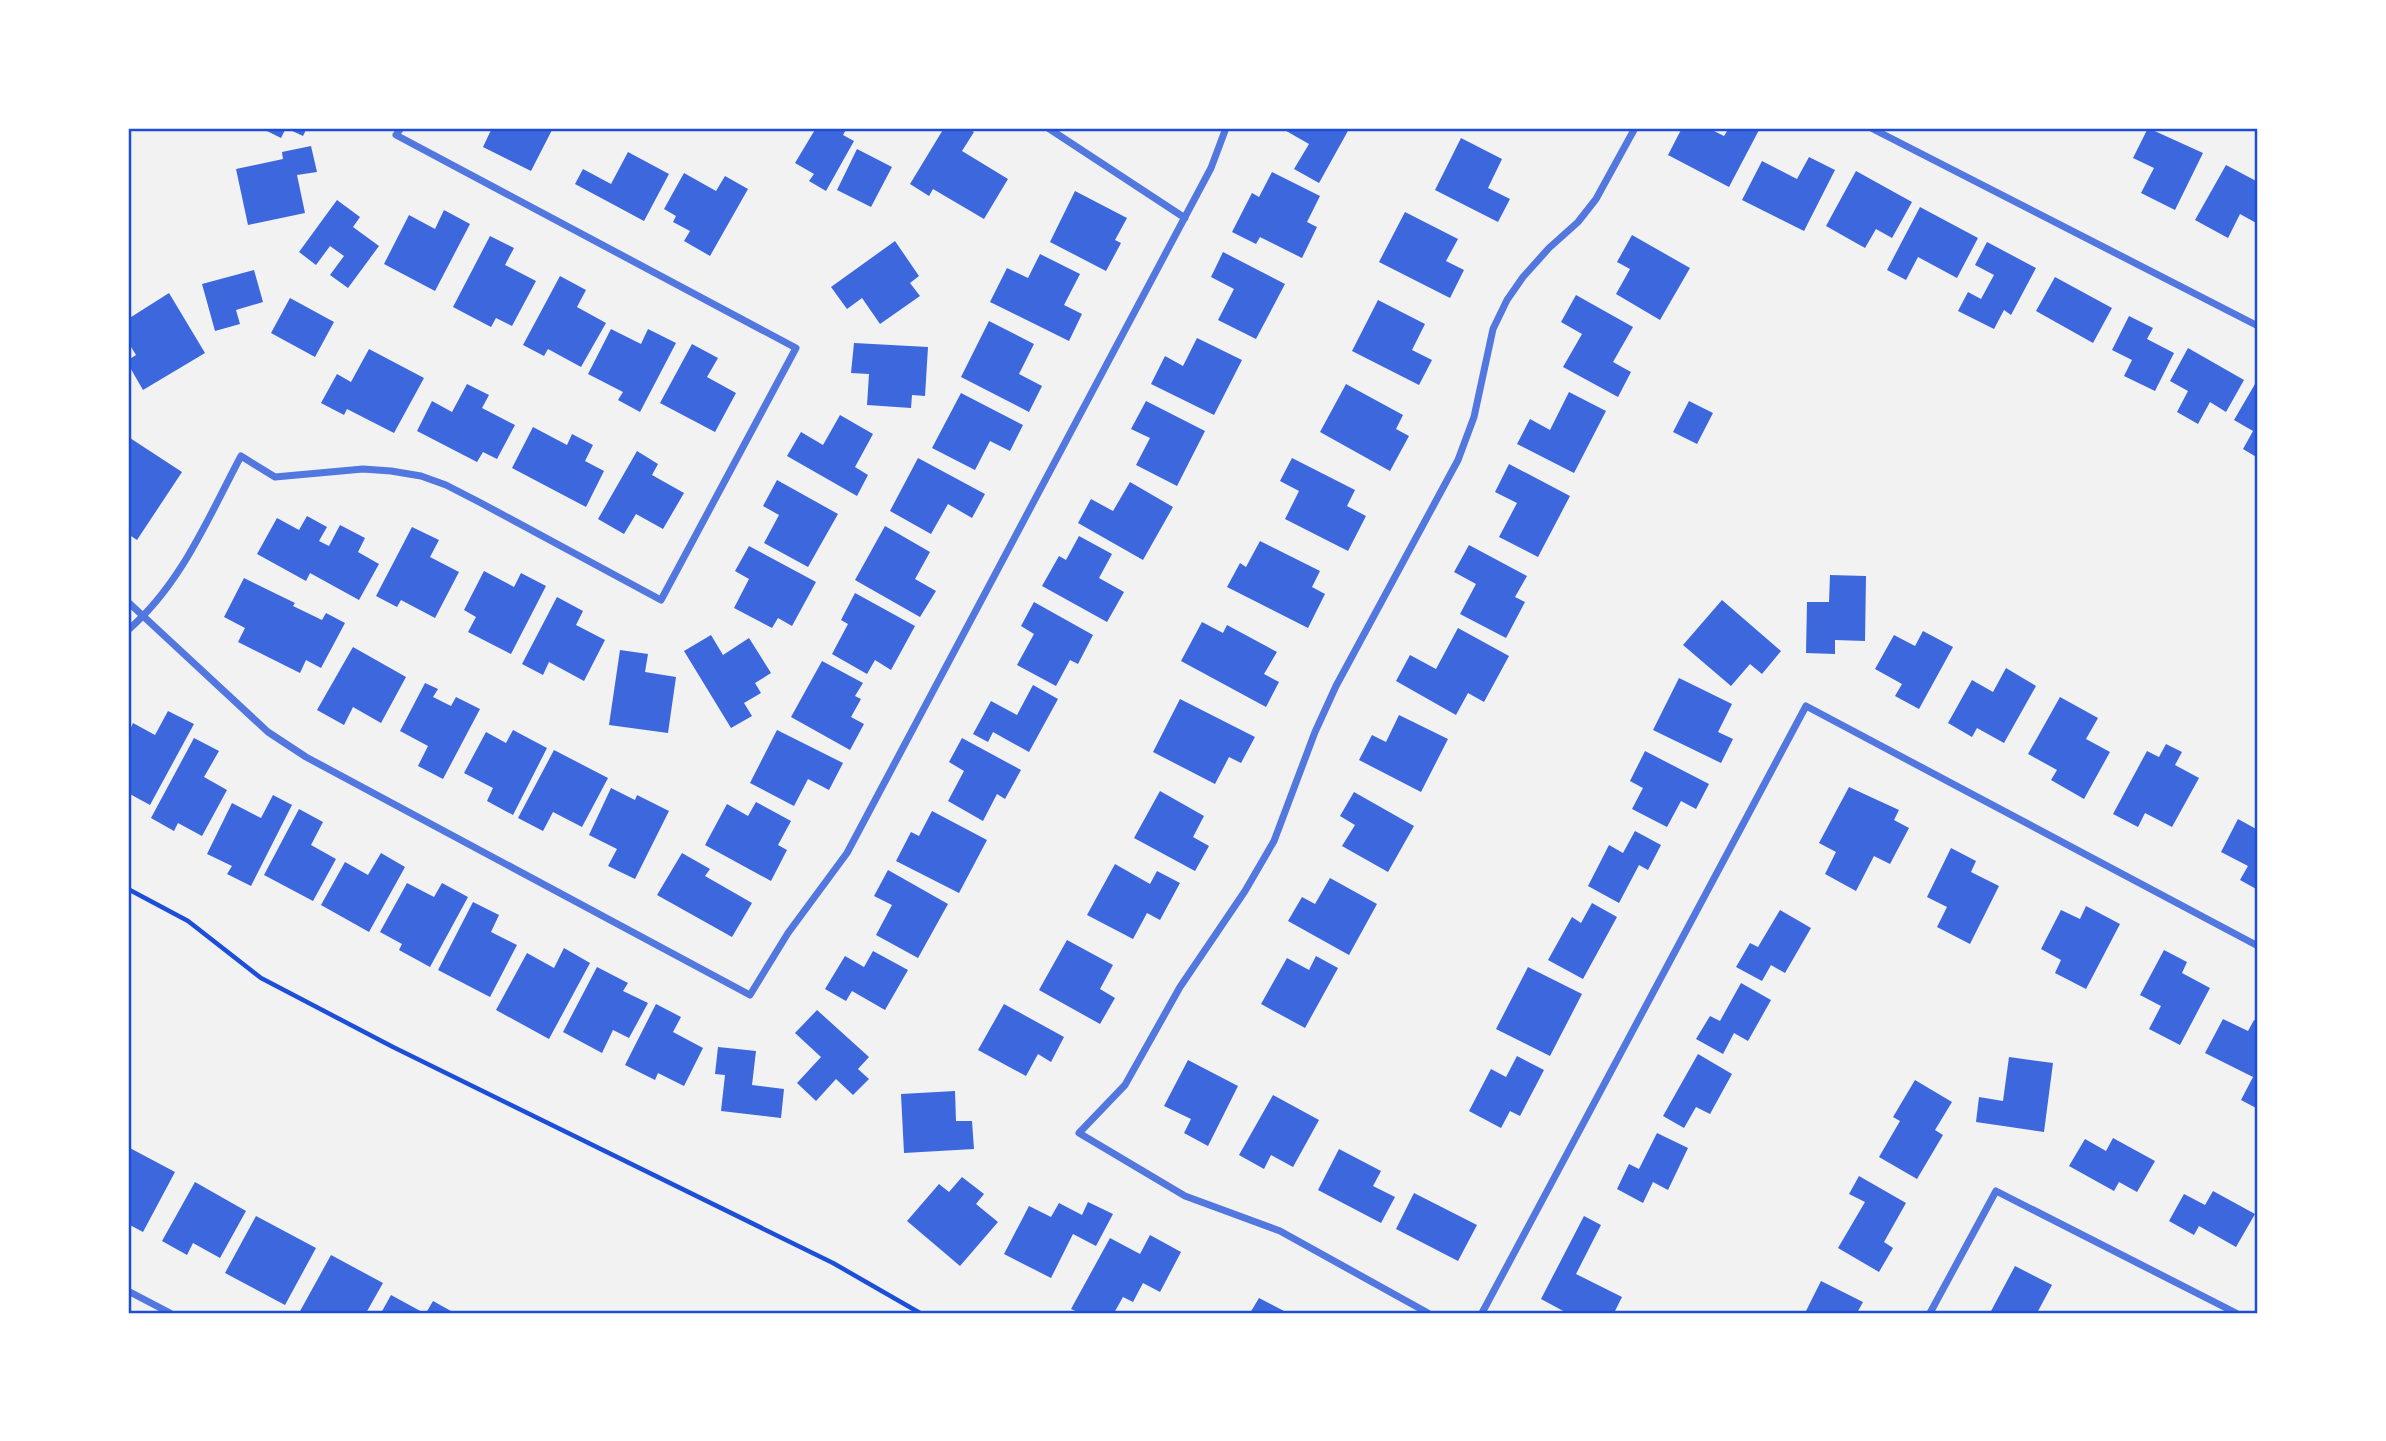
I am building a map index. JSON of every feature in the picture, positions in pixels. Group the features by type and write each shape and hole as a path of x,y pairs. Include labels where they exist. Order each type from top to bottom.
{"street":[{"path":"128,630 144,616 182,567 241,456 275,477 363,469 421,476 469,497 661,600 796,348 396,135 401,128"},
{"path":"1048,128 1185,218"},
{"path":"128,602 268,732 306,757 750,995 788,933 847,853 1211,169 1226,128"},
{"path":"1428,1313 1280,1231 1185,1196 1079,1133 1125,1084 1180,986 1245,891 1274,841 1315,732 1336,686 1458,460 1474,416 1493,329 1507,300 1523,277 1549,248 1578,222 1596,199 1635,128"},
{"path":"1871,128 2258,326"},
{"path":"1482,1313 1806,706 2258,946"},
{"path":"1930,1313 1996,1191 2236,1313"},
{"path":"128,1293 170,1313"}],"path":[{"path":"128,889 188,921 261,978 393,1047 833,1263 920,1313"}],"building":[{"path":"261,128 286,128 281,138"},
{"path":"286,128 307,128 303,136"},
{"path":"492,128 553,128 531,171 483,147"},
{"path":"816,128 847,128 843,135 854,141 826,191 809,181 814,174 795,163"},
{"path":"944,128 967,128 974,132 962,151 1008,179 984,219 933,189 929,196 910,184"},
{"path":"1281,128 1349,129 1319,183 1294,169 1309,144"},
{"path":"1682,128 1708,128 1724,136 1729,128 1759,130 1729,187 1668,155"},
{"path":"2148,128 2203,153 2175,210 2141,193 2154,168 2133,158"},
{"path":"1461,138 1502,159 1488,188 1510,199 1498,222 1435,190"},
{"path":"311,146 317,172 297,175 305,213 248,225 236,169 283,159 282,152"},
{"path":"857,149 892,167 871,207 837,190"},
{"path":"628,152 669,174 644,221 575,184 583,169 611,184"},
{"path":"1809,157 1835,170 1804,231 1742,200 1762,161 1797,179"},
{"path":"2226,165 2258,182 2258,224 2240,214 2228,238 2195,220"},
{"path":"1856,171 1912,202 1892,238 1876,229 1865,248 1826,226"},
{"path":"1272,172 1320,196 1307,222 1317,227 1302,258 1260,237 1256,244 1232,232 1252,193 1259,197"},
{"path":"684,173 716,191 725,176 748,189 710,256 684,241 690,231 673,222 676,216 664,209"},
{"path":"1075,191 1127,218 1115,240 1121,243 1106,271 1050,242"},
{"path":"337,200 360,217 353,227 379,246 348,288 330,275 344,256 330,246 316,265 299,252"},
{"path":"1920,207 1978,238 1957,278 1918,257 1906,280 1887,270"},
{"path":"444,210 470,224 435,291 384,264 409,215 435,229"},
{"path":"1405,212 1458,239 1446,261 1464,270 1450,298 1379,262"},
{"path":"1632,235 1690,268 1660,320 1616,294 1630,269 1617,262"},
{"path":"490,236 514,248 505,265 536,281 512,326 496,318 491,327 453,307"},
{"path":"895,241 919,276 910,283 920,296 880,324 862,298 847,309 831,287"},
{"path":"1987,242 2036,268 2011,315 2004,310 1994,329 1958,311 1968,292 1981,299 1994,275 1975,265"},
{"path":"1223,252 1285,284 1256,339 1218,320 1234,289 1211,277"},
{"path":"1040,254 1080,274 1064,305 1082,314 1069,341 990,302 1007,268 1028,278"},
{"path":"254,270 263,302 236,310 240,324 215,331 202,284"},
{"path":"560,276 586,290 577,307 606,323 581,367 548,349 544,356 523,345"},
{"path":"2055,277 2112,308 2093,343 2036,311"},
{"path":"169,293 205,353 143,390 128,364 128,360 136,355 128,342 128,319"},
{"path":"1576,295 1633,327 1613,362 1631,372 1618,397 1563,367 1582,334 1561,322"},
{"path":"290,298 334,322 315,357 271,333"},
{"path":"1378,300 1425,324 1412,350 1432,360 1419,385 1352,351"},
{"path":"2129,316 2153,328 2147,339 2174,353 2155,391 2124,376 2132,360 2112,350"},
{"path":"989,321 1034,344 1019,374 1042,386 1029,412 961,377"},
{"path":"611,329 641,344 648,329 676,343 640,412 618,400 623,392 588,374"},
{"path":"1197,338 1242,360 1214,415 1151,384 1165,356 1183,366"},
{"path":"854,343 928,347 925,396 912,395 911,408 867,405 869,374 851,373"},
{"path":"692,344 718,358 707,377 736,393 715,432 660,403"},
{"path":"2188,348 2244,380 2226,412 2210,402 2198,424 2177,412 2188,391 2170,381"},
{"path":"369,349 424,378 394,433 347,409 344,415 321,403 337,374 351,382"},
{"path":"467,384 489,395 482,408 515,425 497,459 483,452 477,462 417,431 432,401 452,412"},
{"path":"1346,384 1403,415 1396,429 1409,436 1390,471 1320,432"},
{"path":"2255,384 2258,386 2258,458 2243,449 2253,431 2234,420"},
{"path":"1569,392 1606,411 1574,473 1517,444 1530,419 1550,430"},
{"path":"961,393 1023,425 1010,451 990,441 975,470 932,448"},
{"path":"1146,401 1205,431 1177,486 1136,465 1150,438 1131,429"},
{"path":"1689,401 1713,413 1697,444 1673,432"},
{"path":"840,415 873,434 855,467 868,475 857,496 787,456 801,432 823,445"},
{"path":"533,427 567,445 572,434 593,445 585,461 604,471 586,507 512,468"},
{"path":"130,438 182,472 137,540 128,534"},
{"path":"637,451 658,464 652,475 684,493 663,529 636,514 624,534 598,519"},
{"path":"918,458 985,494 972,518 948,504 931,534 890,511"},
{"path":"1292,458 1355,490 1347,506 1366,516 1348,551 1285,519 1299,491 1280,481"},
{"path":"1509,464 1570,496 1538,557 1499,537 1517,503 1495,492"},
{"path":"777,480 838,514 808,567 764,543 779,515 763,506"},
{"path":"1130,482 1173,507 1143,560 1078,523 1091,499 1113,511"},
{"path":"307,516 327,527 319,541 329,546 340,525 365,538 358,552 379,564 359,600 310,573 306,581 257,554 277,518 299,530"},
{"path":"885,526 930,552 915,579 936,591 920,617 855,580"},
{"path":"412,527 439,540 430,557 459,572 435,618 401,600 397,607 376,596"},
{"path":"1079,536 1112,554 1099,578 1124,592 1107,622 1042,586 1059,556 1066,560"},
{"path":"1260,541 1320,571 1312,587 1325,594 1308,628 1227,587 1240,563 1246,567"},
{"path":"1469,545 1527,576 1515,597 1525,602 1506,638 1460,614 1476,584 1454,572"},
{"path":"749,546 816,582 792,626 778,618 772,628 734,608 749,579 735,571"},
{"path":"484,571 514,587 521,573 546,586 511,654 468,632 476,617 464,610"},
{"path":"1830,575 1866,576 1865,641 1835,640 1835,654 1806,653 1807,602 1829,602"},
{"path":"244,578 295,603 293,606 322,620 326,613 345,623 321,668 306,660 300,673 238,642 245,628 224,617"},
{"path":"855,593 915,626 891,670 875,660 867,674 832,654 848,624 841,620"},
{"path":"557,597 583,611 576,625 605,640 584,681 549,662 543,675 522,664"},
{"path":"1722,600 1781,651 1762,674 1750,664 1731,686 1683,645"},
{"path":"1034,602 1093,635 1078,664 1070,660 1056,686 1017,665 1034,634 1021,626"},
{"path":"1202,622 1223,633 1227,625 1277,652 1264,674 1279,682 1266,707 1181,661"},
{"path":"1458,628 1509,656 1484,702 1468,693 1456,715 1396,681 1410,655 1436,669"},
{"path":"1923,631 1953,647 1919,709 1895,696 1902,684 1875,669 1894,635 1915,646"},
{"path":"711,635 723,655 749,638 771,673 755,683 761,693 744,703 752,716 731,728 684,651"},
{"path":"353,647 406,677 381,723 353,707 344,725 317,710"},
{"path":"620,650 648,654 645,672 676,677 668,733 609,725"},
{"path":"822,661 863,683 855,696 861,699 851,717 864,724 850,750 791,717"},
{"path":"2006,668 2036,686 2004,743 1977,728 1972,737 1948,723 1972,680 1993,692"},
{"path":"1679,678 1732,704 1718,732 1733,739 1721,763 1653,730"},
{"path":"425,683 438,689 433,697 451,706 456,697 480,709 443,779 418,766 428,746 400,731"},
{"path":"1033,685 1058,699 1029,752 993,732 988,742 973,734 991,701 1017,715"},
{"path":"2060,697 2098,718 2086,739 2110,752 2084,799 2051,780 2057,770 2028,754"},
{"path":"1180,699 1255,737 1241,763 1229,757 1215,784 1153,752"},
{"path":"168,711 194,724 150,805 128,793 128,734 133,723 155,735"},
{"path":"1399,715 1448,739 1421,792 1359,760 1372,735 1386,742"},
{"path":"513,730 547,748 513,815 487,801 493,788 464,773 486,732 506,743"},
{"path":"777,730 843,763 829,790 808,779 794,806 750,783"},
{"path":"194,738 219,751 204,777 227,790 202,836 178,823 174,831 151,818"},
{"path":"962,738 1021,770 1005,799 997,794 983,821 948,801 964,771 949,762"},
{"path":"2166,744 2182,752 2175,765 2199,778 2172,827 2145,813 2138,827 2113,814 2147,751 2159,757"},
{"path":"554,750 608,778 582,827 553,812 543,831 518,818"},
{"path":"1645,751 1709,784 1696,809 1681,801 1667,827 1632,809 1643,788 1630,781"},
{"path":"1849,787 1899,810 1894,820 1909,828 1890,864 1874,856 1856,891 1825,874 1836,852 1819,843"},
{"path":"611,788 635,800 637,795 669,811 635,879 608,866 617,849 589,835"},
{"path":"1160,791 1204,816 1193,837 1209,846 1195,871 1134,838"},
{"path":"1354,792 1414,826 1388,872 1342,846 1355,825 1340,816"},
{"path":"273,795 292,805 251,886 227,874 232,866 207,854 232,803 261,818"},
{"path":"756,802 791,821 778,845 787,850 771,881 705,845 727,804 748,816"},
{"path":"299,809 323,822 311,845 336,859 313,901 264,875"},
{"path":"932,811 987,840 959,893 896,861 911,832 919,836"},
{"path":"2238,819 2258,830 2258,890 2240,880 2248,866 2221,852"},
{"path":"1635,831 1661,845 1648,870 1639,865 1619,903 1588,886 1609,845 1623,853"},
{"path":"1951,848 1976,861 1971,872 1999,886 1970,944 1937,927 1947,907 1927,897"},
{"path":"381,853 405,867 369,932 321,905 345,862 368,875"},
{"path":"682,853 710,869 705,876 752,903 732,937 657,895"},
{"path":"1115,864 1150,884 1157,871 1180,883 1160,920 1147,913 1133,939 1087,915"},
{"path":"888,870 948,904 918,958 876,935 892,905 874,896"},
{"path":"1330,878 1377,904 1349,955 1288,921 1302,897 1315,904"},
{"path":"407,883 434,897 442,883 468,897 430,967 399,950 402,944 380,932"},
{"path":"473,902 499,915 491,932 517,945 490,997 438,970"},
{"path":"1592,903 1617,917 1583,979 1548,960 1572,917 1581,923"},
{"path":"2086,906 2120,924 2086,989 2055,973 2061,960 2041,949 2061,910 2080,919"},
{"path":"1780,910 1811,928 1785,973 1771,965 1762,981 1736,967 1750,943 1758,947"},
{"path":"1067,940 1113,965 1100,989 1115,998 1100,1024 1039,990"},
{"path":"564,948 590,963 549,1039 496,1010 527,953 554,968"},
{"path":"2164,950 2187,962 2182,973 2210,988 2180,1045 2149,1029 2161,1006 2140,995"},
{"path":"873,951 908,970 885,1010 852,991 846,1001 825,989 845,956 864,967"},
{"path":"1316,956 1338,968 1305,1028 1261,1004 1287,958 1309,970"},
{"path":"597,967 628,983 623,991 648,1003 629,1038 613,1030 602,1053 563,1032"},
{"path":"1528,967 1582,994 1550,1056 1496,1029"},
{"path":"1741,983 1771,1000 1748,1041 1734,1033 1723,1054 1696,1039 1710,1016 1720,1021"},
{"path":"656,1004 681,1017 673,1032 703,1048 684,1086 658,1073 655,1080 625,1065"},
{"path":"1004,1004 1064,1037 1051,1062 1038,1054 1026,1076 978,1050"},
{"path":"817,1010 869,1057 858,1069 869,1079 853,1095 836,1079 816,1101 797,1083 821,1057 795,1033"},
{"path":"2223,1019 2248,1031 2254,1020 2258,1022 2258,1109 2241,1100 2253,1077 2205,1053"},
{"path":"718,1047 756,1051 752,1085 784,1089 781,1118 721,1111 725,1075 715,1074"},
{"path":"1698,1054 1732,1074 1710,1114 1696,1107 1684,1128 1663,1116"},
{"path":"1517,1056 1544,1070 1520,1116 1510,1111 1501,1128 1469,1111 1491,1069 1506,1077"},
{"path":"2009,1057 2053,1063 2044,1132 1976,1122 1979,1097 2003,1101"},
{"path":"1188,1060 1238,1086 1208,1146 1184,1133 1191,1119 1164,1106"},
{"path":"1915,1080 1952,1102 1935,1130 1943,1135 1917,1179 1879,1157 1900,1121 1893,1117"},
{"path":"955,1091 956,1121 972,1121 974,1149 904,1153 901,1094"},
{"path":"1273,1095 1319,1120 1293,1167 1271,1155 1264,1169 1239,1155"},
{"path":"1657,1133 1688,1148 1668,1190 1653,1182 1643,1203 1617,1189 1629,1164 1639,1169"},
{"path":"2113,1138 2155,1161 2137,1192 2119,1182 2114,1191 2069,1166 2085,1139 2106,1151"},
{"path":"128,1147 175,1172 143,1232 128,1224"},
{"path":"1339,1149 1381,1171 1373,1186 1395,1197 1381,1223 1318,1190"},
{"path":"1859,1176 1906,1203 1884,1242 1893,1248 1879,1272 1838,1248 1865,1202 1849,1194"},
{"path":"962,1177 984,1194 976,1204 998,1222 960,1266 907,1221 939,1184 949,1192"},
{"path":"195,1182 246,1211 220,1258 193,1243 187,1255 162,1241"},
{"path":"2213,1191 2255,1214 2236,1247 2199,1226 2194,1235 2169,1221 2184,1194 2205,1205"},
{"path":"1414,1193 1477,1225 1458,1261 1396,1229"},
{"path":"1088,1202 1113,1214 1096,1246 1073,1234 1051,1278 1004,1254 1029,1206 1051,1217 1059,1203 1082,1215"},
{"path":"256,1216 316,1248 285,1305 225,1273"},
{"path":"1584,1216 1601,1225 1576,1274 1622,1297 1614,1313 1567,1313 1541,1299"},
{"path":"1150,1235 1181,1252 1160,1292 1143,1283 1133,1302 1123,1297 1114,1313 1080,1313 1071,1309 1110,1238 1140,1254"},
{"path":"331,1255 383,1283 366,1313 299,1313"},
{"path":"2015,1266 2052,1285 2037,1313 1990,1313"},
{"path":"1821,1281 1863,1302 1857,1313 1805,1313"},
{"path":"391,1295 424,1313 381,1313"},
{"path":"1259,1298 1288,1313 1250,1313"},
{"path":"433,1301 451,1311 450,1313 426,1313"}]}
